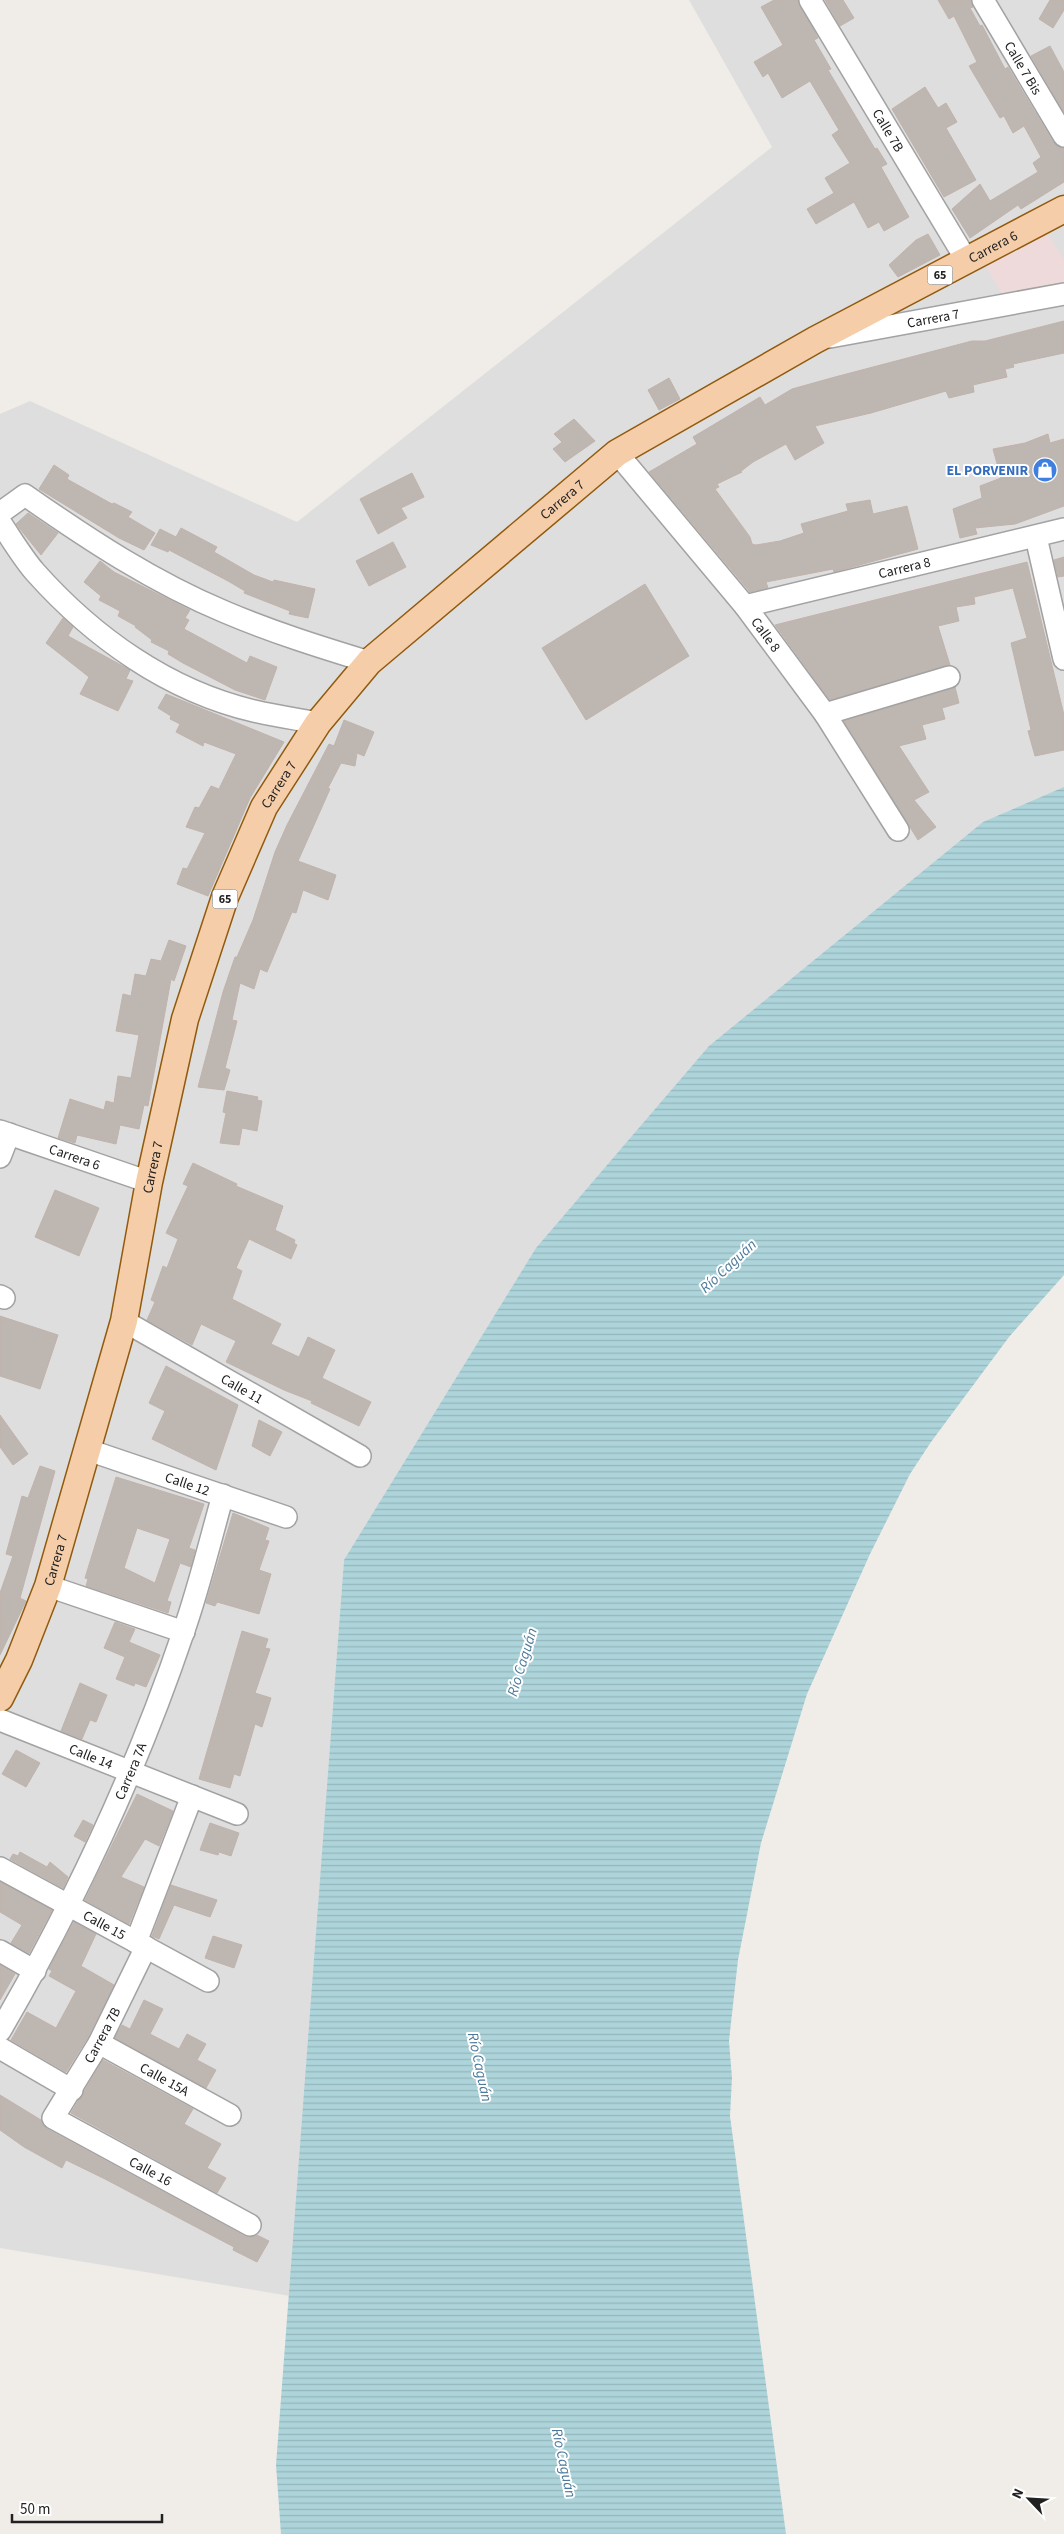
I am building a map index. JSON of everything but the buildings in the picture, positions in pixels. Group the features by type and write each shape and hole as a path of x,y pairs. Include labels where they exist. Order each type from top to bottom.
{"main road":[{"name":"Carrera 6","path":"814,340 1064,209"},
{"name":"Carrera 7","path":"0,1698 19,1660 48,1586 124,1321 149,1182 185,1019 225,897 264,807 318,723 369,662 617,453 814,340"}],"street":[{"name":"Calle 7B","path":"810,0 967,261"},
{"name":"Calle 7 Bis","path":"983,0 1064,136"},
{"name":"Carrera 7","path":"814,340 1064,294"},
{"name":"Calle 8","path":"617,453 745,606 825,714 898,830"},
{"path":"0,513 24,495 88,539 163,582 224,612 296,639 369,662"},
{"path":"0,522 34,570 73,612 132,658 191,689 253,711 318,723"},
{"name":"Carrera 8","path":"745,606 1064,529"},
{"path":"1036,537 1064,659"},
{"path":"825,714 949,677"},
{"path":"0,1156 4,1132"},
{"name":"Carrera 6","path":"4,1132 149,1182"},
{"name":"Calle 11","path":"124,1321 360,1456"},
{"name":"Calle 12","path":"88,1450 286,1516"},
{"name":"Carrera 7A","path":"0,2031 70,1906 132,1772 184,1632 223,1495"},
{"path":"48,1586 184,1632"},
{"name":"Calle 14","path":"0,1720 237,1814"},
{"name":"Carrera 7B","path":"53,2118 72,2090 99,2043 141,1945 192,1796"},
{"name":"Calle 15","path":"0,1868 208,1982"},
{"path":"0,1951 35,1971"},
{"name":"Calle 15A","path":"99,2043 230,2115"},
{"path":"0,2048 72,2090"},
{"name":"Calle 16","path":"53,2118 250,2225"}],"shaded area":[{"path":"689,0 1064,0 1064,792 344,1560 290,2296 0,2248 0,414 30,401 297,522 772,147"},
{"path":"1047,233 1064,260 1064,282 1002,294 986,266"}],"water":[{"name":"Río Caguán","path":"1064,787 1064,1275 1009,1337 931,1442 910,1474 870,1554 807,1694 761,1843 738,1960 729,2041 732,2078 730,2116 786,2534 281,2534 276,2465 344,1560 536,1248 709,1046 983,822"}],"place":[{"name":"EL PORVENIR","path":"1045,470"}]}
